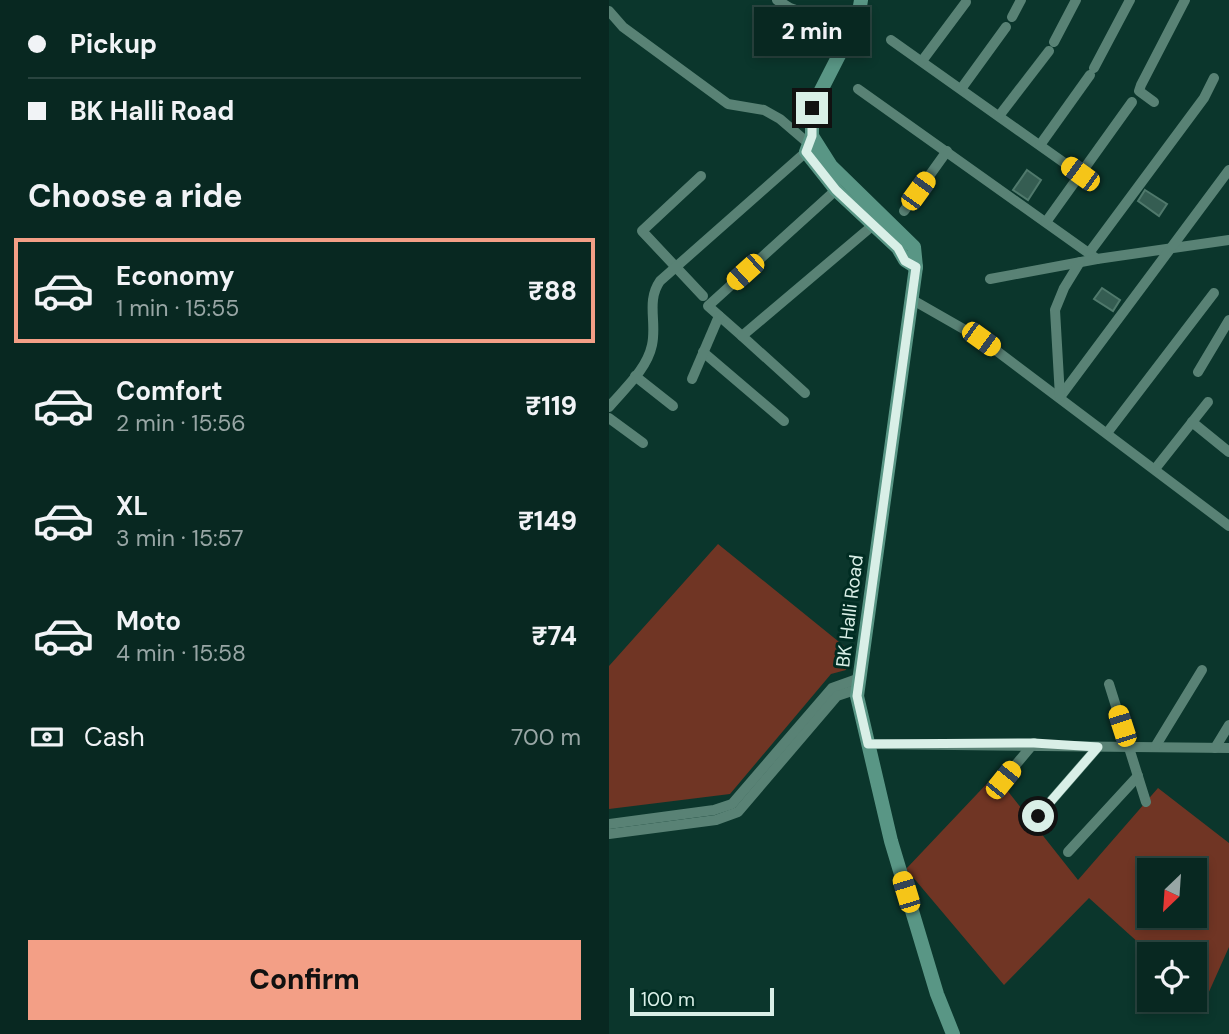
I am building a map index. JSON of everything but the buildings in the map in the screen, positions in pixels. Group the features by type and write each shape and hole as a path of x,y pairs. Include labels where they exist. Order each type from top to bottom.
{"main road":[{"path":"809,144 812,108 858,18 860,0"},
{"name":"BK Halli Road","path":"809,144 836,190 914,247 916,267 859,684 868,744 891,841 937,994 953,1034"},
{"name":"BK Halli Road","path":"809,144 878,220"}],"street":[{"path":"777,0 790,8 852,30"},
{"path":"1012,17 1021,0"},
{"path":"999,116 1051,46 1076,0"},
{"path":"1040,145 1092,71 1130,0"},
{"path":"1154,102 1139,91 1140,85 1185,0"},
{"path":"922,61 966,2"},
{"path":"609,11 623,27 728,104 764,110 796,130 809,144 674,267 655,288 651,308 652,347 646,363 609,407"},
{"path":"961,89 1006,27"},
{"path":"891,40 1080,174"},
{"path":"1093,256 1204,98 1214,78"},
{"path":"858,89 1093,256"},
{"path":"1046,222 1132,102"},
{"path":"904,211 947,151"},
{"path":"1060,397 1229,170"},
{"path":"701,176 642,231 703,296"},
{"path":"805,393 708,306 836,190"},
{"path":"742,336 878,220"},
{"path":"989,279 1080,262 1093,256 1229,240"},
{"path":"1060,397 1055,310 1080,262"},
{"path":"1107,433 1214,293"},
{"path":"911,299 981,339 1229,526"},
{"path":"692,379 719,316"},
{"path":"1198,372 1229,320"},
{"path":"703,352 784,421"},
{"path":"635,376 673,405"},
{"path":"1154,469 1208,402"},
{"path":"609,418 643,443"},
{"path":"1192,422 1229,452"},
{"path":"1155,747 1202,670"},
{"path":"609,824 715,810 732,804 832,688 859,684"},
{"path":"609,834 716,820 738,812 837,696 859,684"},
{"path":"1109,684 1146,802"},
{"path":"1216,748 1229,725"},
{"path":"868,744 1034,743 1098,747 1229,748"},
{"path":"1003,780 1034,743"},
{"path":"1038,816 1098,747"},
{"path":"1068,852 1138,776"}],"shaded area":[{"path":"718,544 849,650 846,670 831,674 730,794 609,809 609,666"},
{"path":"995,775 1078,880 1158,788 1229,843 1229,947 1207,996 1207,942 1138,942 1089,898 1004,985 906,869"}],"route":[{"path":"812,108 812,136 806,152 836,190 898,248 905,261 916,267 857,696 868,744 1034,743 1098,747 1038,816"}]}
